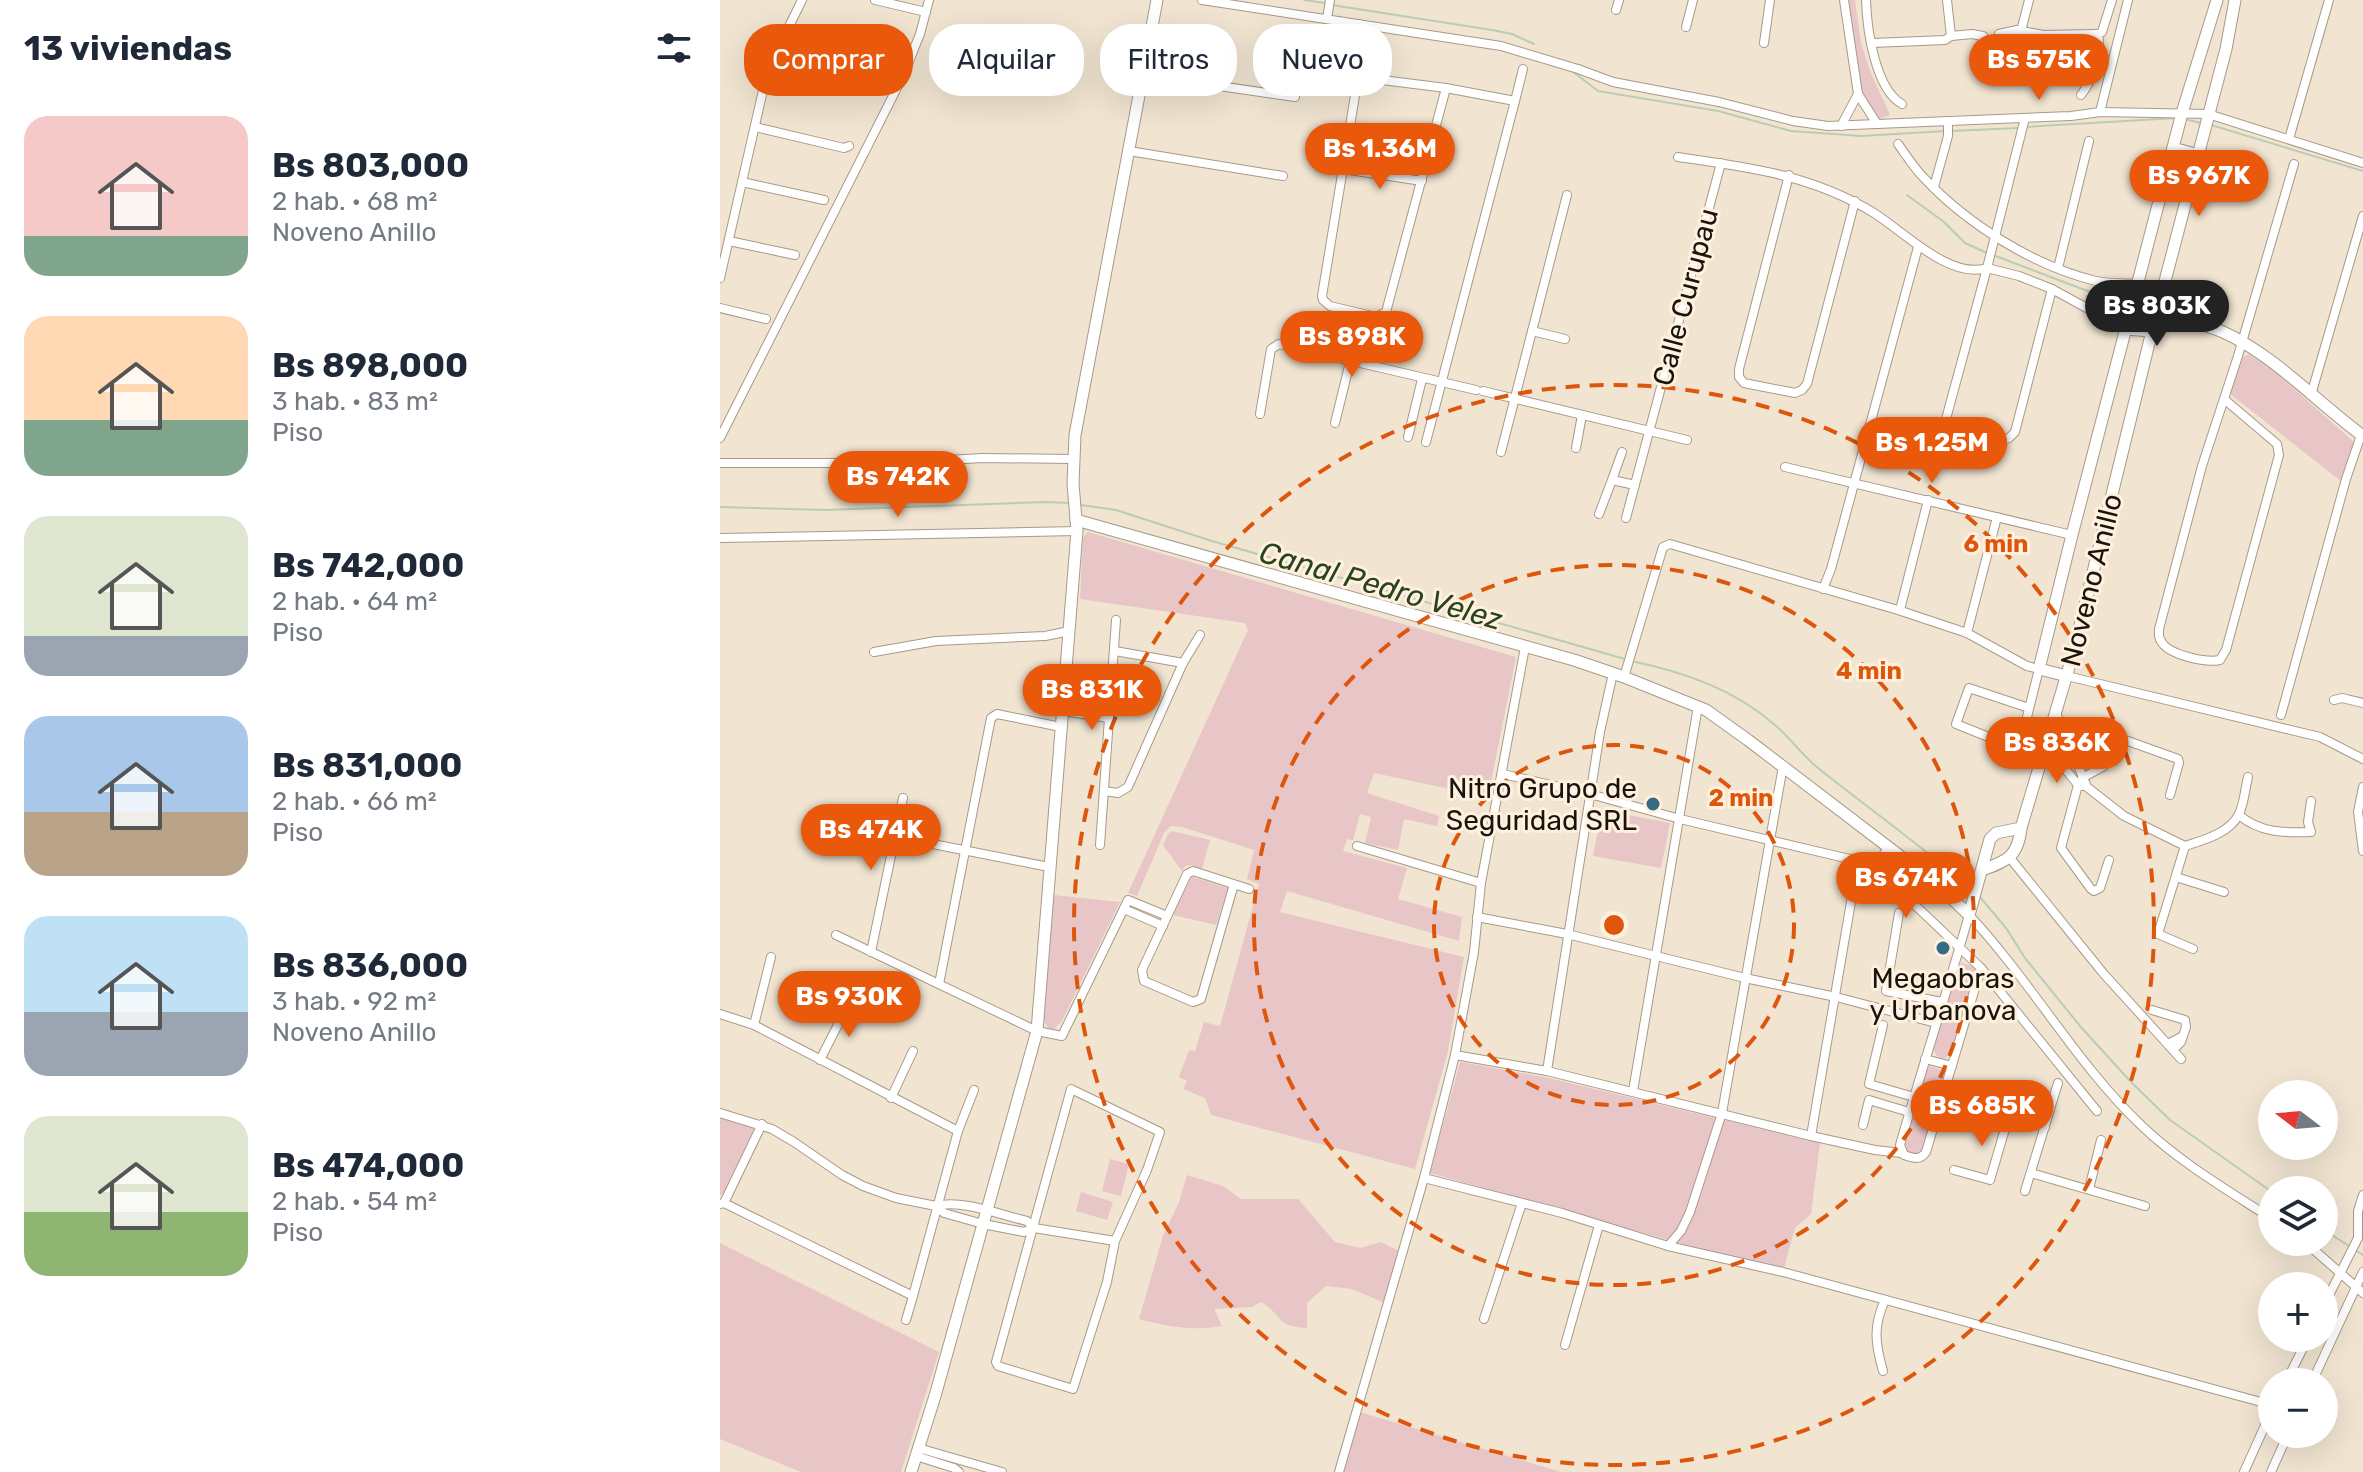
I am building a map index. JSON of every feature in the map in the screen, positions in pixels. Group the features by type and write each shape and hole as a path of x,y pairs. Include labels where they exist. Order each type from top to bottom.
{"street":[{"path":"791,24 802,0"},
{"path":"875,0 926,12"},
{"path":"720,438 904,74 929,0"},
{"path":"1153,24 1157,0"},
{"path":"1202,0 1327,15 1359,24"},
{"path":"1327,15 1330,0"},
{"path":"1686,27 1693,0"},
{"path":"1764,43 1770,0"},
{"path":"1844,0 1858,94 1877,124"},
{"path":"1866,0 1877,66 1891,96 1902,104"},
{"path":"1947,0 1951,36"},
{"path":"2021,31 2029,0"},
{"path":"1872,43 1945,40 1951,36 1972,34 1982,41 1999,34 2021,31 2043,35 2098,34 2102,32 2112,0"},
{"path":"2100,112 2128,0"},
{"name":"Noveno Anillo","path":"2039,669 2181,117 2217,0"},
{"path":"2160,300 2226,49 2235,0"},
{"path":"2289,139 2329,0"},
{"path":"1392,30 1501,46 1613,82 1828,126 1877,124 1948,129 2023,126 2100,112 2181,117 2289,139 2363,163"},
{"path":"1999,34 2001,44"},
{"path":"2081,95 2088,86 2094,66 2100,40 2098,34"},
{"path":"1426,442 1523,69"},
{"path":"1392,81 1515,101"},
{"path":"1355,96 1320,300 1330,306 1380,317 1386,312 1446,88"},
{"path":"1237,89 1295,97"},
{"path":"1841,126 1858,94"},
{"path":"720,278 763,96"},
{"path":"911,1472 1037,1031 1070,631 1076,520 1073,490 1075,435 1139,96"},
{"path":"2023,126 1946,419 1951,430 2002,441 2015,432 2052,289"},
{"path":"755,127 844,148 849,146"},
{"path":"1934,187 1948,129"},
{"path":"2058,268 2089,141"},
{"path":"1898,144 1924,180 1959,211 1995,236 2026,254 2097,282 2138,284 2151,288 2160,300"},
{"path":"2173,148 2198,155"},
{"path":"1129,151 1283,176"},
{"path":"1678,157 1789,175 1855,201 1918,247 1966,269 1980,270 1988,264"},
{"name":"Calle Curupau","path":"1626,518 1721,163"},
{"path":"2224,399 2277,444 2279,455 2226,650 2220,660 2213,661 2179,654 2162,645 2159,629 2202,466 2294,164"},
{"path":"1343,169 1422,181"},
{"path":"1789,175 1739,369 1739,377 1744,383 1795,393 1807,384 1855,201"},
{"path":"742,182 824,200"},
{"path":"1501,452 1567,195"},
{"path":"2311,395 2363,216"},
{"path":"729,241 795,255"},
{"path":"1823,589 1918,247"},
{"path":"1988,264 2052,289 2125,329 2152,331"},
{"name":"Noveno Anillo","path":"2010,858 2020,842 2021,828 2043,750 2067,676 2160,300"},
{"path":"720,308 766,319"},
{"path":"2157,314 2223,332 2242,342 2362,436 2346,479 2281,715"},
{"path":"1532,331 1565,339"},
{"path":"1260,414 1271,349 1279,344 1687,440"},
{"path":"1335,423 1350,362"},
{"path":"1408,437 1422,379"},
{"path":"1576,448 1582,415"},
{"path":"1599,514 1622,452"},
{"path":"720,463 1073,459"},
{"path":"1785,467 2072,535"},
{"path":"1612,480 1635,485"},
{"path":"1900,610 1928,500"},
{"path":"1967,633 1997,517"},
{"path":"720,538 1076,520 1621,673 1698,706 1748,740 1970,908 2091,1068 2145,1129 2258,1210"},
{"path":"1547,1071 1600,732 1632,649 1666,545 1900,610 1967,633 2027,666 2308,733 2363,759"},
{"path":"1100,845 1116,620"},
{"path":"874,652 936,641 1045,636 1070,631"},
{"path":"1104,791 1118,793 1128,787 1183,663 1200,635"},
{"path":"1339,1472 1424,1178 1455,1055 1474,952 1481,883 1525,647"},
{"path":"1115,651 1183,663"},
{"path":"2026,721 2039,669"},
{"path":"1996,740 1956,724 1969,688 2029,708"},
{"path":"2334,700 2342,698 2363,703"},
{"path":"1633,1091 1698,706"},
{"path":"1064,708 1110,708"},
{"path":"1064,708 1109,718"},
{"path":"2056,713 2082,784"},
{"path":"939,984 991,718 997,714 1061,727"},
{"path":"2109,860 2100,888 2094,891 2061,848 2082,784 2104,766 2114,736 2178,759 2170,795"},
{"path":"2043,750 2124,816 2185,846 2207,839 2226,828 2239,815 2248,777"},
{"path":"1668,1246 1681,1231 1690,1212 1722,1113 1783,766"},
{"path":"1503,774 1858,861 1874,868 1981,968 2097,1111"},
{"path":"2363,787 2358,812 2363,851"},
{"path":"871,952 903,798"},
{"path":"2239,815 2249,823 2271,831 2311,832 2308,822 2311,801"},
{"path":"842,826 1049,867"},
{"path":"1901,1153 1900,1145 1909,1112 1960,948 1987,845 1992,836 2021,828"},
{"path":"1357,846 1481,883"},
{"path":"2185,846 2158,934 2193,949"},
{"path":"1874,868 1888,848"},
{"path":"1980,876 2010,858 2103,973 2181,1059"},
{"path":"1811,1136 1858,861"},
{"path":"1234,884 1201,999 1193,1002 1144,981 1142,970 1189,872 1234,884 1249,889"},
{"path":"2176,877 2224,892"},
{"path":"836,935 1037,1031 1062,1036 1126,904"},
{"path":"1126,904 1167,916"},
{"path":"1126,904 1163,926"},
{"path":"1899,913 1886,991 1942,1002"},
{"path":"1477,917 1567,934 1936,1023"},
{"path":"754,1025 771,957"},
{"path":"1455,1055 1547,1071 1916,1159 1926,1152 1981,968"},
{"path":"820,1060 848,1005"},
{"path":"2152,1010 2185,1020 2187,1024 2181,1042 2170,1047"},
{"path":"720,1014 754,1025 958,1131"},
{"path":"1883,1025 1869,1084 1914,1097"},
{"path":"891,1098 913,1051"},
{"path":"1925,1059 1952,1066"},
{"path":"2025,1191 2058,1083"},
{"path":"1947,1084 2048,1115"},
{"path":"1071,1089 1160,1132 1147,1170 1115,1241 1107,1282 1073,1389 996,1365 1071,1089"},
{"path":"906,1320 958,1131 974,1090"},
{"path":"1943,1097 2045,1127"},
{"path":"1863,1125 1869,1100 1909,1112"},
{"path":"1954,1170 1990,1180 2012,1105"},
{"path":"720,1113 762,1124 863,1186 896,1198 936,1206 948,1203 1027,1221 1034,1228"},
{"path":"762,1124 722,1203 913,1296"},
{"path":"2089,1189 2101,1140"},
{"path":"2031,1173 2145,1206"},
{"path":"1424,1178 1668,1246 1783,1272 2258,1403"},
{"path":"2338,1277 2359,1239 2358,1211 2363,1195"},
{"path":"1484,1319 1522,1203"},
{"path":"936,1206 944,1213 983,1224 1024,1232 1034,1228 1115,1241"},
{"path":"1565,1345 1599,1225"},
{"path":"2321,1256 2363,1293"},
{"path":"2318,1368 2362,1273"},
{"path":"1883,1371 1876,1325 1885,1300"},
{"path":"2244,1472 2258,1440"},
{"path":"2271,1472 2282,1448"},
{"path":"917,1452 959,1472"},
{"path":"917,1452 1002,1472"}],"shaded area":[{"path":"1845,0 1855,0 1861,43 1890,115 1874,121 1860,98"},
{"path":"2249,354 2276,373 2354,442 2342,482 2229,393 2240,359"},
{"path":"1088,532 1516,657 1488,797 1374,773 1367,793 1439,816 1437,826 1404,819 1398,850 1365,843 1371,817 1360,814 1353,840 1347,839 1343,851 1407,868 1398,899 1462,917 1459,941 1287,891 1280,912 1464,957 1448,1051 1415,1169 1211,1115 1205,1098 1183,1089 1187,1081 1179,1077 1189,1050 1195,1051 1204,1022 1220,1026 1259,884 1247,879 1254,850 1171,826 1164,833 1137,896 1128,893 1248,630 1245,623 1080,599 1083,538"},
{"path":"1602,810 1670,823 1661,868 1593,856"},
{"path":"1172,831 1210,840 1202,869 1191,865 1185,866 1182,871 1163,845"},
{"path":"1193,877 1228,888 1216,925 1173,915"},
{"path":"1054,895 1120,902 1062,1021 1053,1030 1047,1027 1042,1016"},
{"path":"1959,964 1974,967 1976,973 1952,1052 1944,1059 1937,1055 1933,1047"},
{"path":"1460,1062 1549,1078 1820,1143 1811,1214 1795,1228 1783,1272 1430,1173"},
{"path":"1930,1066 1945,1071 1946,1075 1922,1151 1913,1154 1905,1150 1904,1145"},
{"path":"720,1112 755,1127 720,1195"},
{"path":"1110,1159 1129,1164 1121,1196 1102,1191"},
{"path":"1187,1175 1223,1186 1241,1199 1298,1199 1335,1242 1360,1248 1381,1242 1403,1253 1387,1304 1352,1289 1326,1286 1307,1303 1307,1328 1284,1323 1261,1302 1252,1307 1214,1309 1222,1326 1180,1327 1139,1319 1163,1236 1179,1202"},
{"path":"1081,1192 1113,1202 1107,1220 1076,1211"},
{"path":"720,1243 939,1352 901,1472 801,1472 720,1439"},
{"path":"1356,1411 1561,1472 1339,1472"}],"waterway":[{"path":"1304,0 1325,3"},
{"path":"1332,5 1492,30 1512,34 1534,44"},
{"path":"1572,71 1598,91 1718,111 1791,131 1861,136 1946,131"},
{"path":"2024,127 2177,118"},
{"path":"2184,119 2201,123"},
{"path":"2211,125 2363,171"},
{"path":"1952,131 2018,128"},
{"path":"1907,195 1944,222 1965,243 1987,253"},
{"path":"1993,255 2126,304"},
{"path":"2136,306 2153,310"},
{"name":"Canal Pedro Velez","path":"720,507 825,510 1071,503"},
{"name":"Canal Pedro Velez","path":"1081,505 1116,510 1212,541 1625,659"},
{"name":"Canal Pedro Velez","path":"1631,661 1708,684 1743,701 1781,730 1818,768 1972,890"},
{"name":"Canal Pedro Velez","path":"1980,897 2080,1026 2130,1081 2170,1120 2258,1182"},
{"name":"Canal Pedro Velez","path":"2338,1239 2349,1246"},
{"name":"Canal Pedro Velez","path":"2354,1249 2363,1255"}],"place":[{"name":"Nitro Grupo de Seguridad SRL","path":"1653,804"},
{"name":"Megaobras y Urbanova","path":"1943,948"}]}
